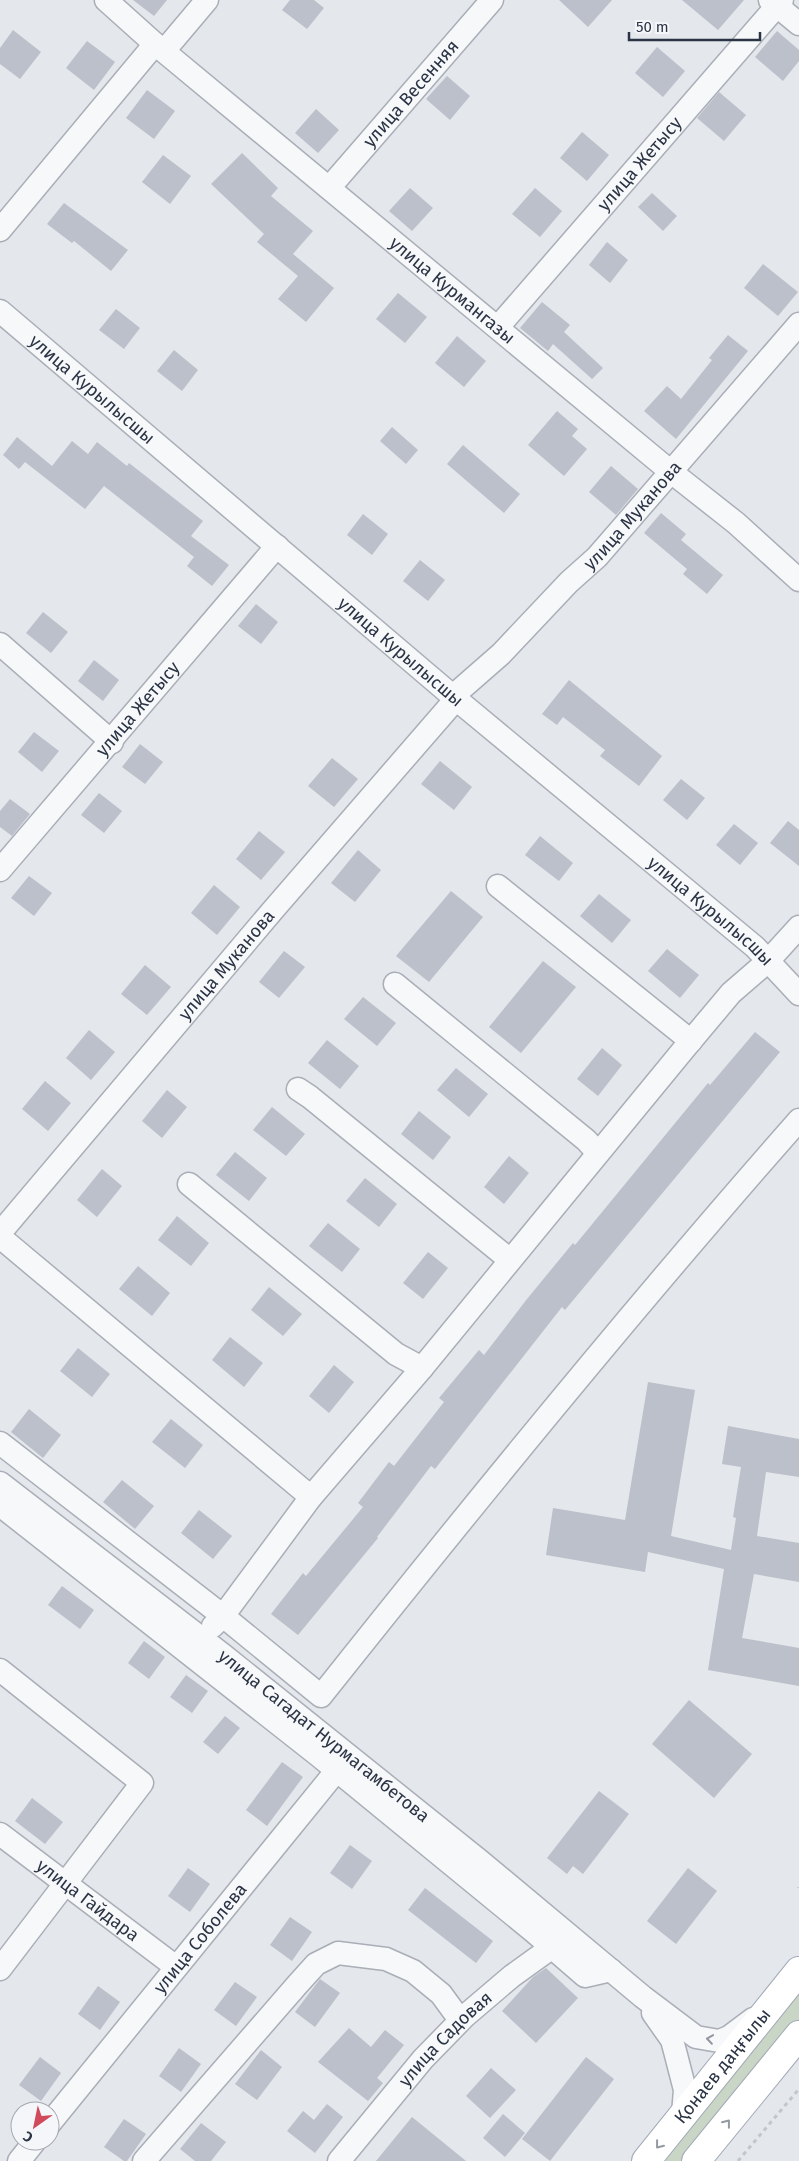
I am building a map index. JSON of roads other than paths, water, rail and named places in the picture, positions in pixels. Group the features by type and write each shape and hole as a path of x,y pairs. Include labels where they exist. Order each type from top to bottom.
{"main road":[{"name":"Қонаев даңғылы","path":"646,2161 799,1971"},
{"path":"696,2161 799,2035"}],"street":[{"name":"улица Курмангазы","path":"106,0 160,48 498,327 670,472 736,523 799,580"},
{"path":"0,230 160,48 207,0"},
{"name":"улица Весенняя","path":"329,188 492,0"},
{"path":"776,2 799,24"},
{"name":"улица Жетысу","path":"498,327 776,2"},
{"name":"улица Курылысшы","path":"0,310 455,698 732,928 768,961 799,994"},
{"name":"улица Муканова","path":"0,1233 455,698 597,556 799,324"},
{"name":"улица Жетысу","path":"0,870 112,742 277,546"},
{"path":"0,644 112,742"},
{"path":"498,886 691,1041"},
{"path":"201,1638 223,1616 311,1497 422,1368 731,993 768,961 799,927"},
{"path":"395,984 586,1140 598,1153"},
{"path":"298,1089 510,1260"},
{"path":"0,1443 223,1616 321,1696 424,1566 630,1317 799,1120"},
{"path":"190,1184 396,1354 422,1368"},
{"path":"0,1237 311,1497"},
{"name":"улица Сагадат Нурмагамбетова","path":"0,1483 201,1638 343,1763 557,1937 611,1970 696,2037 719,2041 729,2037 779,1996"},
{"path":"0,1505 169,1636 343,1763"},
{"path":"0,1670 142,1783 0,1969"},
{"name":"улица Соболева","path":"60,2111 343,1763"},
{"name":"улица Гайдара","path":"0,1834 176,1967"},
{"name":"улица Садовая","path":"339,2161 423,2059 460,2020 512,1976 544,1953 557,1937"},
{"path":"144,2161 316,1964 338,1953 386,1959 413,1971 440,1994 460,2020"},
{"name":"улица Сагадат Нурмагамбетова","path":"643,1997 672,2040 685,2090 683,2114"},
{"path":"19,2161 27,2151"}]}
